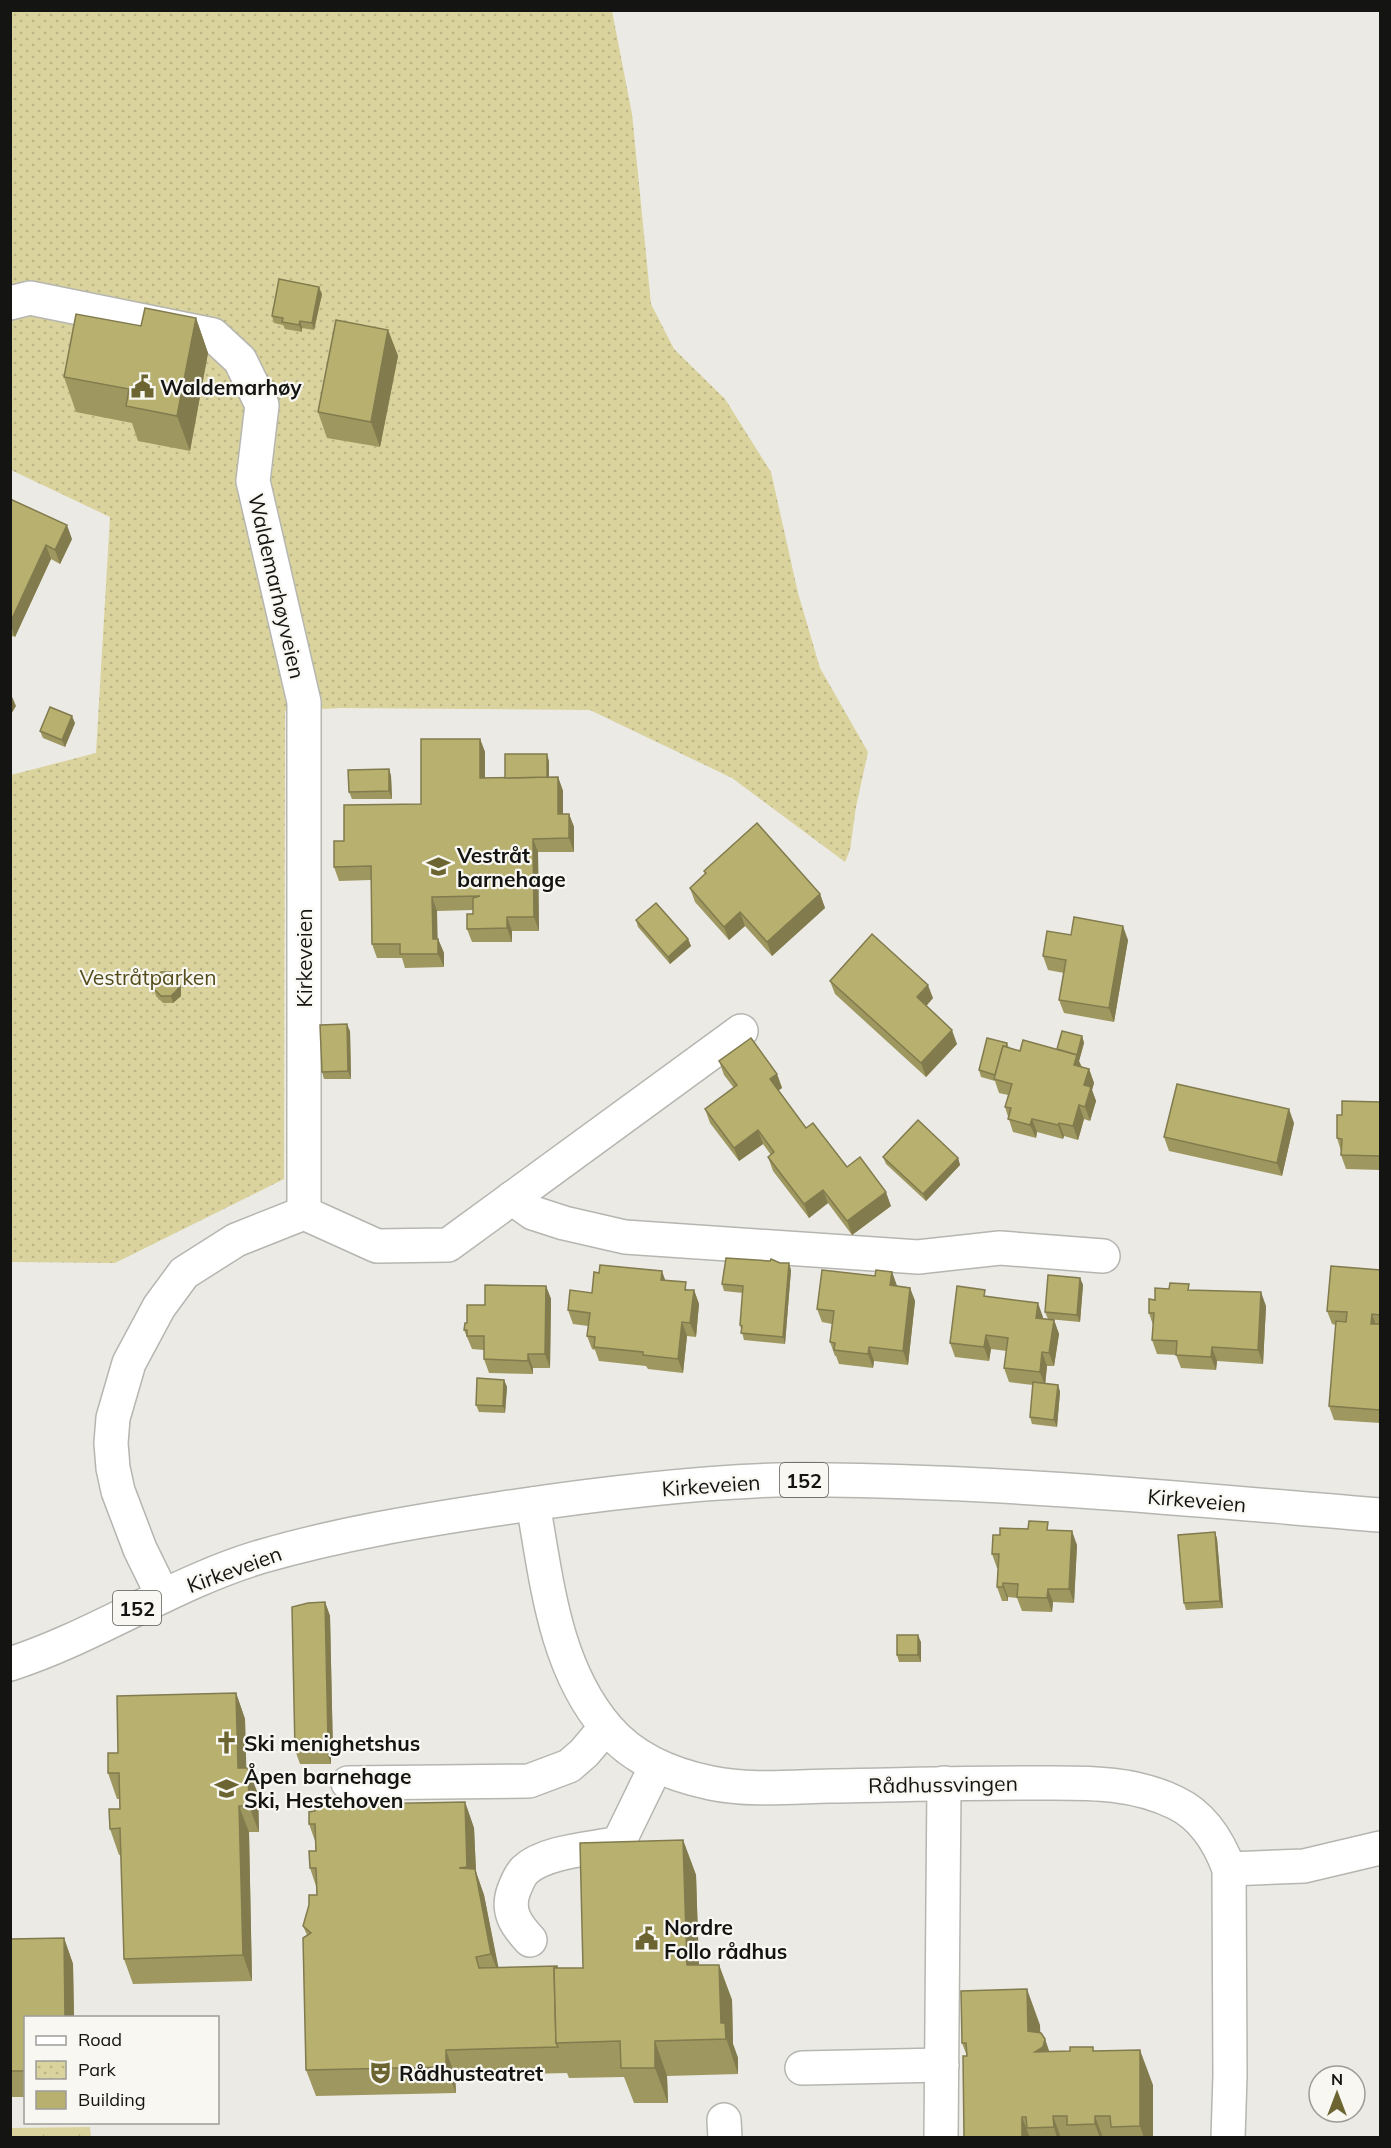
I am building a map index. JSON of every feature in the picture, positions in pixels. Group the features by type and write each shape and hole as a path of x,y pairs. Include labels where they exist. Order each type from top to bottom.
{"street":[{"name":"Waldemarhøyveien","path":"10,303 30,298 213,335 240,360 262,405 253,481 304,702"},
{"name":"Kirkeveien","path":"163,1596 136,1538 118,1491 113,1468 112,1418 129,1363 159,1307 184,1273 236,1240 304,1213 304,702"},
{"path":"304,1213 377,1245 447,1245 741,1030"},
{"path":"512,1198 533,1213 625,1237 918,1257 1000,1248 1103,1256"},
{"name":"Kirkeveien","path":"10,1664 42,1654 163,1596 235,1566 355,1533 533,1504 716,1484 822,1480 1035,1487 1380,1515"},
{"name":"Rådhussvingen","path":"533,1504 549,1597 563,1650 575,1679 606,1727 620,1743 656,1766 712,1783 770,1787 944,1783 1108,1783 1151,1792 1178,1804 1198,1817 1220,1845 1229,1869 1228,2138"},
{"name":"Kirkeveien","path":"10,1685 42,1654"},
{"path":"348,1783 529,1781 569,1766 584,1753 606,1727"},
{"path":"530,1940 518,1927 511,1912 511,1899 519,1877 526,1869 543,1858 614,1844 620,1840 656,1766"},
{"path":"941,2138 944,1783"},
{"path":"1229,1869 1304,1866 1380,1848"},
{"path":"802,2068 942,2065"}],"green space":[{"name":"Vestråtparken","path":"11,11 612,11 632,114 651,304 674,349 725,399 771,472 798,593 820,668 868,752 856,807 850,850 845,862 732,778 590,710 341,708 285,711 284,1179 115,1263 11,1262 11,775 96,753 110,517 11,470"},
{"path":"90,2127 91,2137 11,2137 11,2128"}],"building":[{"path":"279,279 319,287 312,323 300,321 299,325 282,322 283,318 272,316"},
{"path":"145,308 196,318 177,416 126,406 129,389 64,377 76,314 141,326"},
{"path":"336,320 388,330 371,422 318,412"},
{"path":"10,499 67,525 55,550 46,545 10,623"},
{"path":"50,707 72,716 62,740 40,731"},
{"name":"Vestråt barnehage","path":"421,739 480,739 480,778 558,777 558,814 569,814 569,838 533,839 534,917 507,917 507,928 467,929 467,914 473,914 473,898 480,896 432,897 433,939 438,939 438,954 400,954 400,944 372,944 371,866 334,867 334,841 344,841 344,805 421,804"},
{"path":"505,754 547,754 547,777 505,778"},
{"path":"389,769 389,791 349,792 348,770"},
{"path":"757,823 820,894 767,942 740,912 724,927 690,888 706,873 704,871"},
{"path":"656,903 688,939 668,957 636,920"},
{"path":"1074,917 1123,926 1109,1008 1059,1000 1066,960 1043,956 1047,931 1071,935"},
{"path":"872,934 928,985 917,997 952,1030 921,1063 830,981"},
{"path":"161,972 171,972 178,979 178,989 171,996 161,996 154,989 154,979"},
{"path":"347,1024 348,1071 322,1072 320,1025"},
{"path":"1062,1031 1082,1036 1077,1055 1057,1049"},
{"path":"751,1038 777,1074 770,1079 806,1128 813,1123 847,1167 860,1157 886,1192 847,1221 823,1190 804,1204 768,1157 774,1152 758,1130 734,1148 705,1109 737,1085 719,1061"},
{"path":"987,1038 1007,1043 1006,1047 1003,1046 995,1075 979,1070"},
{"path":"1023,1040 1077,1055 1074,1065 1089,1069 1084,1085 1091,1087 1085,1107 1079,1105 1073,1126 1032,1119 1030,1125 1008,1119 1011,1108 1005,1107 1012,1084 994,1079 1003,1046 1020,1051"},
{"path":"1177,1084 1289,1109 1277,1163 1164,1137"},
{"path":"1342,1101 1380,1102 1380,1156 1341,1155 1342,1139 1337,1138 1337,1115 1342,1115"},
{"path":"918,1120 958,1158 923,1194 883,1157"},
{"path":"726,1258 770,1261 771,1259 780,1263 789,1263 783,1337 741,1333 743,1286 722,1284"},
{"path":"600,1265 662,1271 661,1280 686,1282 685,1290 694,1290 690,1323 682,1322 678,1359 643,1355 643,1352 594,1347 595,1337 587,1336 590,1313 568,1310 570,1290 592,1293 594,1272 599,1273"},
{"path":"1331,1266 1380,1270 1380,1315 1372,1314 1371,1324 1380,1324 1380,1410 1329,1406 1336,1321 1346,1322 1347,1312 1327,1311"},
{"path":"822,1270 875,1276 876,1270 892,1272 890,1285 910,1288 903,1351 869,1347 868,1354 834,1350 835,1343 830,1342 834,1311 817,1309"},
{"path":"1048,1275 1080,1278 1077,1315 1045,1312"},
{"path":"1170,1283 1189,1284 1188,1290 1261,1292 1258,1350 1212,1347 1211,1357 1176,1355 1177,1341 1152,1340 1154,1313 1149,1313 1149,1299 1155,1300 1155,1288 1169,1289"},
{"path":"485,1285 546,1286 545,1354 528,1354 528,1361 484,1359 484,1336 467,1336 467,1330 464,1330 465,1323 467,1323 467,1305 485,1305"},
{"path":"957,1286 985,1290 984,1296 1038,1303 1036,1318 1054,1320 1049,1353 1042,1352 1040,1372 1004,1368 1008,1338 986,1335 984,1347 950,1343"},
{"path":"477,1378 504,1380 503,1406 476,1405"},
{"path":"1033,1382 1058,1385 1054,1420 1030,1417"},
{"path":"1029,1521 1048,1522 1047,1530 1072,1531 1069,1589 1048,1589 1047,1598 1017,1597 1018,1584 1003,1583 1003,1587 997,1587 999,1554 992,1554 993,1535 1000,1535 1000,1528 1028,1529"},
{"path":"1215,1532 1220,1601 1184,1603 1178,1535"},
{"path":"325,1602 328,1740 326,1740 326,1750 295,1750 292,1607"},
{"path":"897,1635 918,1635 918,1655 897,1655"},
{"path":"236,1693 238,1768 248,1768 249,1806 239,1806 243,1955 124,1959 120,1828 110,1829 109,1809 120,1809 119,1773 108,1773 108,1753 118,1753 117,1696"},
{"path":"465,1802 467,1867 459,1868 475,1869 491,1954 476,1957 479,1968 557,1966 554,1968 558,2047 446,2050 446,2067 306,2070 303,1938 311,1933 303,1926 309,1905 309,1895 317,1895 316,1868 310,1868 309,1851 316,1851 315,1824 309,1824 309,1812 315,1811 314,1805"},
{"path":"683,1840 687,1965 719,1965 721,2023 725,2023 726,2039 655,2041 655,2068 621,2068 620,2041 556,2043 554,1968 583,1968 580,1843"},
{"path":"64,1938 65,2016 24,2016 24,2071 10,2071 10,1939"},
{"path":"1027,1989 1028,2031 1041,2033 1045,2039 1043,2047 1035,2052 1070,2051 1070,2047 1093,2047 1093,2051 1140,2050 1140,2126 1111,2127 1110,2116 1095,2116 1095,2124 1067,2125 1067,2116 1053,2116 1054,2127 1027,2128 1026,2117 1022,2117 1022,2138 964,2138 963,2056 967,2056 966,2043 962,2043 961,1991"}],"place":[{"name":"Waldemarhøy","path":"142,387"},
{"name":"Vestråt barnehage","path":"439,867"},
{"name":"Ski menighetshus","path":"226,1743"},
{"name":"Åpen barnehage Ski, Hestehoven","path":"226,1788"},
{"name":"Nordre Follo rådhus","path":"646,1939"},
{"name":"Rådhusteatret","path":"381,2073"}]}
